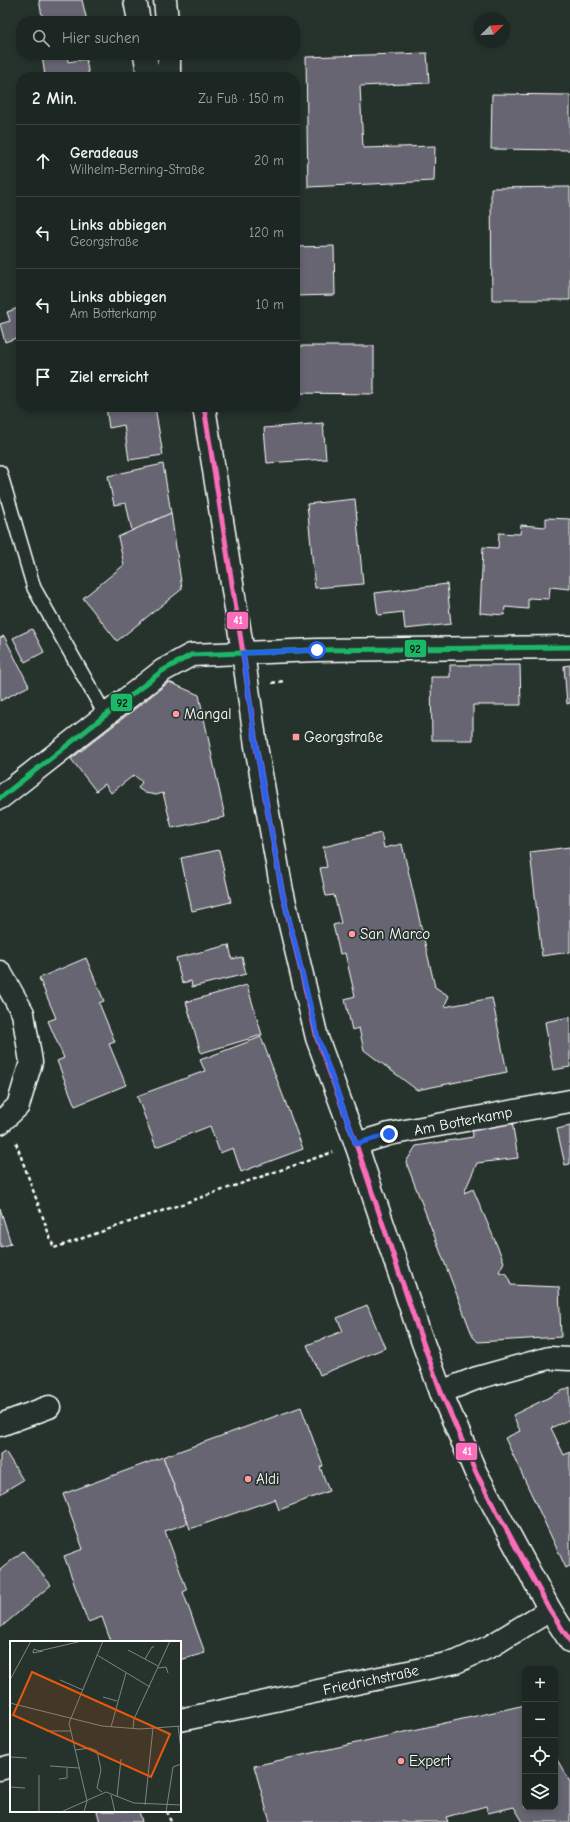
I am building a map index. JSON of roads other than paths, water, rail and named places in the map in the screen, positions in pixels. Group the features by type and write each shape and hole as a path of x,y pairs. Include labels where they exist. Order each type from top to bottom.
{"street":[{"path":"135,0 138,16"},
{"path":"165,0 167,16"},
{"path":"146,60 148,72"},
{"path":"169,60 169,72"},
{"path":"205,412 243,653 256,746 282,891 318,1038 441,1392 476,1473 550,1610 570,1641"},
{"path":"0,798 162,672 191,656 317,650 570,647"},
{"path":"0,972 23,1013 31,1062 18,1106 3,1120"},
{"name":"Am Botterkamp","path":"356,1144 389,1134 570,1100"},
{"path":"441,1392 477,1378 549,1358 570,1359"},
{"path":"0,1425 49,1407"},
{"name":"Friedrichstraße","path":"181,1720 456,1662 491,1646 550,1610"},
{"path":"0,1769 10,1766"}],"lane":[{"path":"0,472 34,588 106,716"}],"place":[{"name":"Mangal","path":"176,714"},
{"name":"Georgstraße","path":"296,737"},
{"name":"San Marco","path":"352,934"},
{"name":"Aldi","path":"248,1479"},
{"name":"Expert","path":"401,1761"}]}
